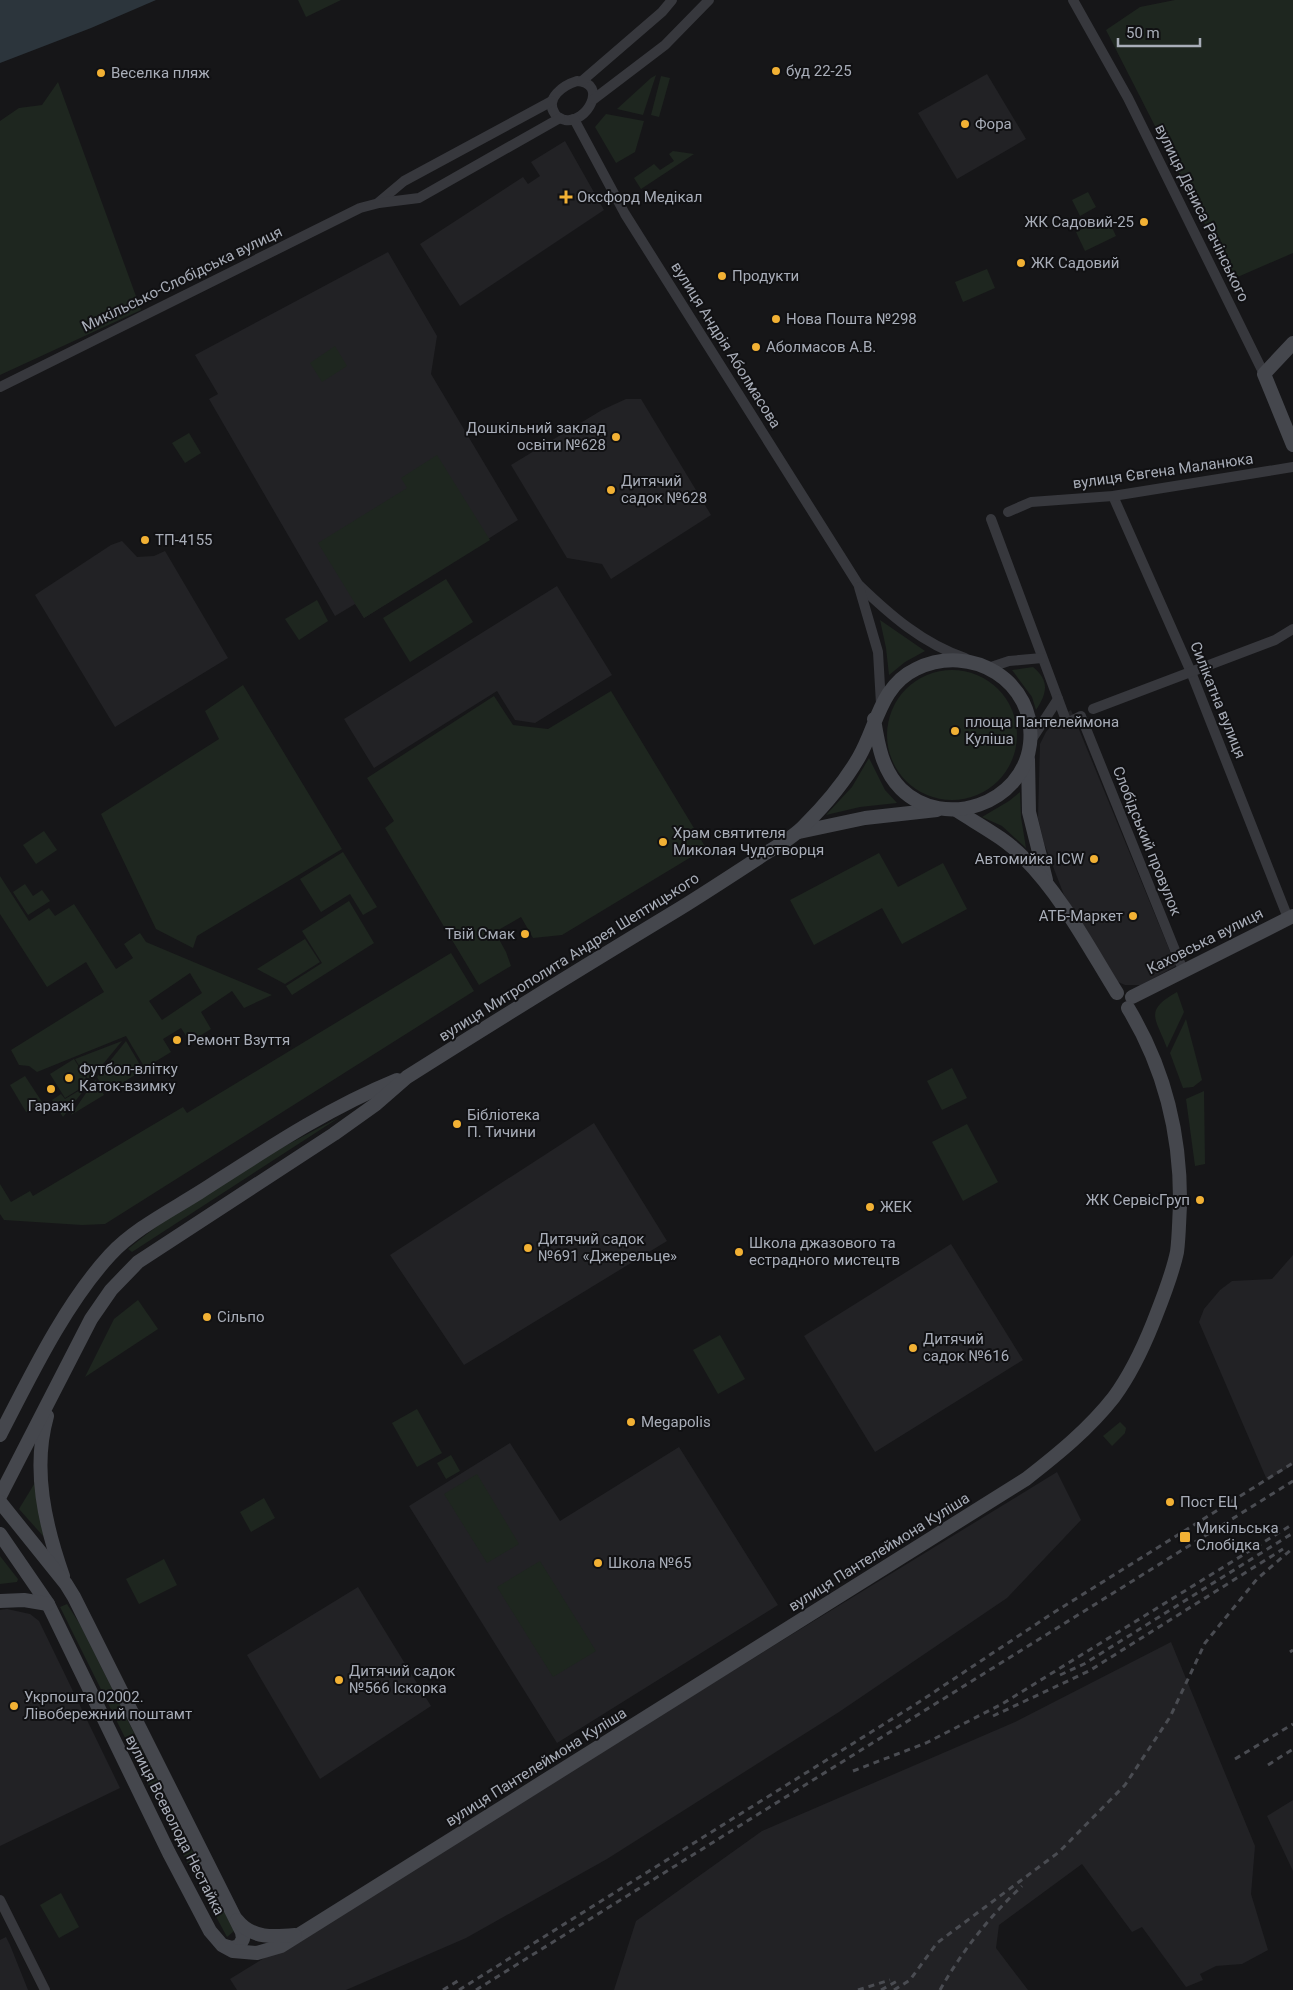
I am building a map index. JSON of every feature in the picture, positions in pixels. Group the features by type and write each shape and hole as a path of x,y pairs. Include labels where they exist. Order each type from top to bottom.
{"main road":[{"path":"1264,374 1293,343"},
{"name":"вулиця Дениса Рачінського","path":"1264,374 1293,445"},
{"path":"1029,748 1020,770 1008,786 984,803 956,810 939,810 918,802 901,789 886,768 878,746 874,719 881,704 899,682 914,670 933,662 951,659 970,660 991,667 1003,675 1016,689 1025,706 1030,724 1030,812 1048,886"},
{"name":"вулиця Митрополита Андрея Шептицького","path":"0,1435 54,1334 95,1273 122,1243 321,1115 363,1094 407,1076 716,886 799,832 829,801 847,777 861,753 874,719"},
{"name":"вулиця Митрополита Андрея Шептицького","path":"799,832 865,818 939,810"},
{"path":"956,810 1010,846 1048,886 1117,993 1126,991 1130,1003"},
{"name":"Каховська вулиця","path":"1130,1003 1182,970 1290,917"},
{"name":"вулиця Пантелеймона Куліша","path":"222,1945 233,1951 257,1953 275,1948 297,1935 1026,1479 1070,1444 1099,1415 1116,1395 1153,1324 1175,1258 1179,1219 1177,1145 1167,1098 1157,1063 1130,1003"},
{"name":"вулиця Митрополита Андрея Шептицького","path":"0,1496 55,1388 92,1319 110,1290 138,1262 288,1162 334,1134 376,1104 407,1076"},
{"path":"55,1388 44,1430 40,1459 45,1514 54,1552 66,1584"},
{"path":"0,1414 24,1390"},
{"name":"вулиця Всеволода Нестайка","path":"0,1502 66,1584 235,1917 243,1939 239,1946 232,1948 222,1945 210,1931 169,1854 48,1604 0,1534"},
{"path":"0,1601 24,1600 48,1604"},
{"path":"235,1917 242,1926 262,1936 297,1935"}],"street":[{"path":"672,0 647,25 582,81 569,83 555,94 552,101 553,109 560,118 566,120 574,119 588,109 594,99 665,45 709,0"},
{"name":"вулиця Дениса Рачінського","path":"1074,0 1128,98 1264,374"},
{"path":"582,81 592,88 594,99"},
{"name":"Микільсько-Слобідська вулиця","path":"379,202 404,181 552,101"},
{"name":"Микільсько-Слобідська вулиця","path":"0,387 360,208 379,202 419,198 560,118"},
{"name":"вулиця Андрія Аболмасова","path":"574,119 626,214 858,584 891,616 915,634 946,652 970,660"},
{"name":"вулиця Євгена Маланюка","path":"1008,512 1031,502 1113,496 1293,467"},
{"name":"Силікатна вулиця","path":"1113,496 1191,672 1290,917"},
{"name":"Слобідський провулок","path":"992,519 1067,723 1081,716 1182,970"},
{"name":"вулиця Андрія Аболмасова","path":"858,584 878,652 881,704"},
{"path":"1093,709 1274,640 1293,629"},
{"path":"991,667 1009,661 1042,658"},
{"path":"1029,748 1043,718 1058,699"},
{"path":"0,1900 45,1990"}],"shaded area":[{"path":"0,0 156,0 91,28 0,63"},
{"path":"298,0 341,0 306,17"},
{"path":"1175,0 1293,0 1293,253 1233,279 1106,30 1140,7"},
{"path":"987,74 1026,139 957,179 918,113"},
{"path":"656,75 643,115 617,109 651,78"},
{"path":"661,76 670,78 659,117 651,115"},
{"path":"58,82 141,310 0,375 0,121 19,108 42,105"},
{"path":"606,114 644,121 635,152 616,163 595,127"},
{"path":"565,141 604,210 460,306 420,244 523,177 528,184 540,176 531,162"},
{"path":"673,151 694,154 641,189 634,178 654,164 660,170 674,161 669,154"},
{"path":"1088,192 1096,207 1080,216 1072,200"},
{"path":"1107,217 1116,236 1085,251 1076,232"},
{"path":"388,252 437,336 431,374 518,520 364,618 355,604 335,616 209,399 218,394 195,355"},
{"path":"987,269 995,288 963,302 955,282"},
{"path":"335,346 347,366 322,382 310,363"},
{"name":"Дитячий садок №628","path":"626,399 641,399 711,515 611,579 602,564 567,558 511,465 602,410"},
{"path":"189,433 201,453 185,463 172,443"},
{"path":"437,455 490,540 364,618 318,543 407,488 401,478"},
{"path":"122,541 137,557 154,556 165,551 228,658 115,727 35,595 111,545"},
{"path":"446,579 473,622 410,662 383,618"},
{"path":"557,586 612,675 535,723 515,720 497,691 374,768 344,719"},
{"path":"317,600 328,621 299,640 285,619"},
{"path":"880,620 925,651 905,662 889,675 886,648"},
{"path":"1033,667 1042,677 1045,687 1043,698 1036,710 1032,697 1012,670"},
{"path":"952,670 965,671 977,675 998,689 1012,710 1016,722 1016,748 1012,760 998,781 977,795 965,799 952,800 939,799 927,795 906,781 892,760 888,748 887,735 888,722 892,710 906,689 927,675 939,671"},
{"path":"243,685 342,849 197,936 193,948 156,929 101,814 219,739 205,711"},
{"path":"611,691 706,848 562,935 533,938 521,917 495,932 511,966 479,985 385,828 394,821 367,778 494,696 513,725 548,729"},
{"path":"1071,710 1176,966 1141,985 1125,985 1116,981 1064,895 1044,843 1038,818 1040,744 1046,732 1057,719"},
{"path":"869,758 885,790 897,803 860,807 826,815 852,787"},
{"path":"1020,792 1021,817 1026,848 1002,826 982,817"},
{"path":"44,831 57,850 36,864 23,845"},
{"path":"343,852 377,907 363,915 350,894 321,912 300,879"},
{"path":"879,853 898,887 943,863 967,909 902,944 882,908 814,945 790,900"},
{"path":"0,876 29,921 49,908 55,916 74,904 116,969 133,958 124,944 140,933 146,942 272,995 244,1008 232,991 201,1012 211,1029 190,1042 181,1028 163,1039 171,1052 145,1068 126,1036 37,1072 29,1066 19,1065 11,1050 104,992 86,962 47,987 0,914","holes":["190,973 202,993 162,1020 149,1001"]},
{"path":"25,884 33,896 42,890 50,901 28,915 13,892"},
{"path":"349,901 374,943 292,995 286,986 322,963 302,931"},
{"path":"305,939 320,962 285,984 257,969"},
{"path":"451,953 474,991 105,1224 82,1225 4,1220 0,1214 0,1184 11,1202 30,1191 33,1196 183,1107 187,1113"},
{"path":"1177,992 1184,1012 1167,1048 1156,1022 1156,1010 1166,999"},
{"path":"1186,1019 1202,1080 1193,1087 1183,1088 1170,1053"},
{"path":"122,1041 89,1081 75,1059"},
{"path":"126,1041 143,1070 106,1093 97,1077"},
{"name":"Футбол-влітку Каток-взимку","path":"74,1059 89,1083 65,1098 50,1074"},
{"path":"952,1068 967,1098 942,1110 927,1081"},
{"path":"25,1076 42,1102 26,1112 10,1085"},
{"path":"95,1080 104,1095 71,1115"},
{"path":"87,1086 63,1117 52,1100 61,1094 65,1099"},
{"path":"1204,1091 1205,1164 1195,1166 1186,1099"},
{"path":"340,1117 132,1252 128,1249 178,1211 230,1177"},
{"name":"Дитячий садок №691 «Джерельце»","path":"594,1123 667,1241 464,1365 390,1255"},
{"path":"967,1124 998,1182 963,1201 932,1142"},
{"name":"Дитячий садок №616","path":"951,1244 1023,1360 875,1452 804,1336"},
{"path":"1293,1255 1293,1465 1267,1480 1199,1322 1204,1309 1220,1290 1232,1281 1272,1279"},
{"path":"138,1300 158,1329 85,1377 114,1319"},
{"path":"720,1335 745,1379 718,1394 693,1350"},
{"path":"417,1409 442,1453 417,1467 392,1423"},
{"path":"1120,1422 1126,1428 1125,1433 1112,1446 1103,1436"},
{"name":"Школа №65","path":"510,1443 560,1521 679,1447 778,1605 557,1743 409,1506"},
{"path":"451,1455 460,1471 446,1479 437,1463"},
{"path":"1057,1472 1081,1520 1007,1598 839,1712 607,1859 466,1938 346,1990 237,1990 230,1979"},
{"path":"477,1474 519,1544 487,1563 444,1494"},
{"path":"36,1481 44,1537 19,1509"},
{"path":"264,1498 275,1518 251,1532 240,1512"},
{"path":"0,1556 18,1579 17,1582 0,1584"},
{"path":"164,1559 177,1585 139,1604 126,1579"},
{"path":"540,1561 596,1651 553,1677 497,1587"},
{"name":"Дитячий садок №566 Іскорка","path":"358,1587 431,1706 320,1779 247,1655"},
{"path":"67,1604 81,1626 204,1874 195,1878 60,1607"},
{"path":"7,1609 30,1614 39,1621 120,1788 0,1846 0,1610"},
{"path":"1171,1642 1255,1846 1251,1894 1268,1950 1242,1964 1216,1966 1200,1974 1203,1980 1186,1987 1142,1927 1132,1932 1082,1864 999,1925 996,1948 1028,1990 614,1990 636,1921 762,1831 1015,1722"},
{"path":"1293,1800 1293,1871 1267,1816"},
{"path":"208,1880 234,1931 227,1937 199,1885"},
{"path":"61,1893 79,1927 59,1938 40,1905"},
{"path":"6,1937 28,1990 0,1990 0,1940"}],"railway":[{"path":"459,1990 916,1704 1053,1613 1293,1463"},
{"path":"476,1990 1293,1481"},
{"path":"853,1771 926,1743 1002,1704 1293,1524"},
{"path":"1060,1675 1084,1664 1293,1533"},
{"path":"894,1990 910,1980 937,1943 1059,1852 1125,1785 1170,1717 1205,1643 1257,1579 1293,1548"},
{"path":"993,1716 1089,1671 1283,1549"},
{"path":"1235,1759 1293,1724"},
{"path":"1268,1765 1293,1749"},
{"path":"940,1990 977,1935 1022,1886"},
{"path":"443,1990 461,1979"},
{"path":"858,1990 890,1980"},
{"path":"881,1990 899,1980"}],"place":[{"name":"буд 22-25","path":"776,71"},
{"name":"Веселка пляж","path":"101,73"},
{"name":"Фора","path":"965,124"},
{"name":"Оксфорд Медікал","path":"566,197"},
{"name":"ЖК Садовий-25","path":"1144,222"},
{"name":"ЖК Садовий","path":"1021,263"},
{"name":"Продукти","path":"722,276"},
{"name":"Нова Пошта №298","path":"776,319"},
{"name":"Аболмасов А.В.","path":"756,347"},
{"name":"Дошкільний заклад освіти №628","path":"616,437"},
{"name":"Дитячий садок №628","path":"611,490"},
{"name":"ТП-4155","path":"145,540"},
{"name":"площа Пантелеймона Куліша","path":"955,731"},
{"name":"Храм святителя Миколая Чудотворця","path":"663,842"},
{"name":"Автомийка ICW","path":"1094,859"},
{"name":"АТБ-Маркет","path":"1133,916"},
{"name":"Твій Смак","path":"525,934"},
{"name":"Ремонт Взуття","path":"177,1040"},
{"name":"Футбол-влітку Каток-взимку","path":"69,1078"},
{"name":"Гаражі","path":"51,1089"},
{"name":"Бібліотека П. Тичини","path":"457,1124"},
{"name":"ЖК СервісГруп","path":"1200,1200"},
{"name":"ЖЕК","path":"870,1207"},
{"name":"Дитячий садок №691 «Джерельце»","path":"528,1248"},
{"name":"Школа джазового та естрадного мистецтв","path":"739,1252"},
{"name":"Сільпо","path":"207,1317"},
{"name":"Дитячий садок №616","path":"913,1348"},
{"name":"Megapolis","path":"631,1422"},
{"name":"Пост ЕЦ","path":"1170,1502"},
{"name":"Микільська Слобідка","path":"1185,1537"},
{"name":"Школа №65","path":"598,1563"},
{"name":"Дитячий садок №566 Іскорка","path":"339,1680"},
{"name":"Укрпошта 02002. Лівобережний поштамт","path":"14,1706"}]}
